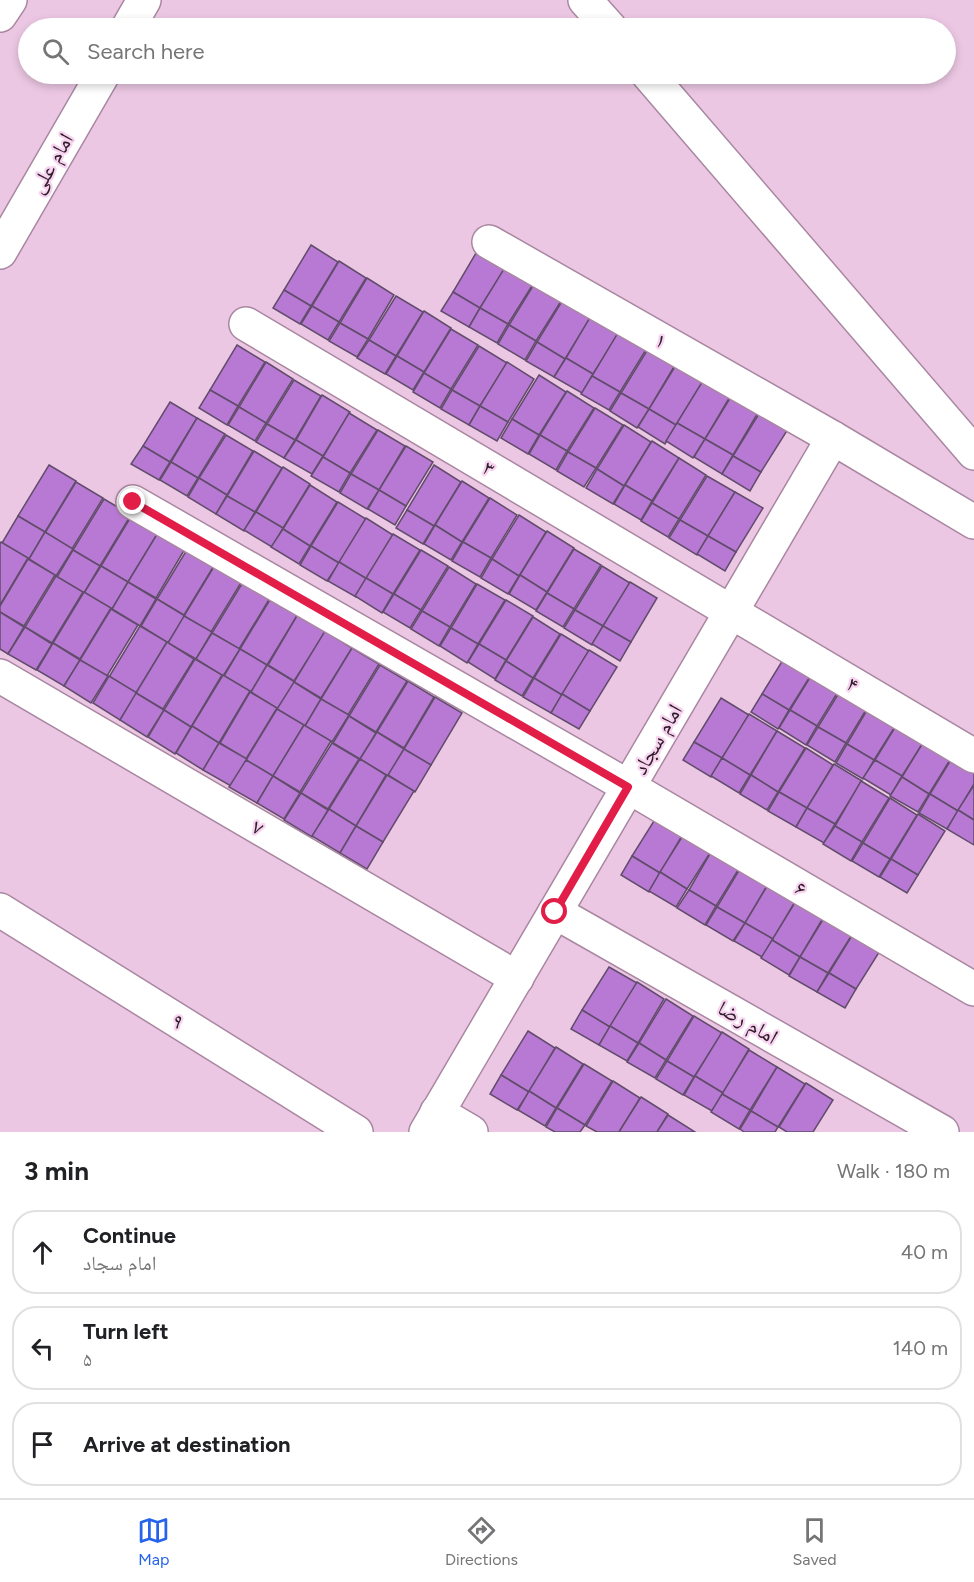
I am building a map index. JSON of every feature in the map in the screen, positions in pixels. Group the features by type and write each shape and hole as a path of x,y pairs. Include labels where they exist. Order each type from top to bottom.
{"street":[{"path":"0,15 10,0"},
{"path":"134,18 144,0"},
{"path":"585,0 601,18"},
{"name":"امام علی","path":"0,252 97,84"},
{"path":"657,84 974,453"},
{"name":"۱","path":"489,242 833,438 974,522"},
{"name":"۳","path":"246,324 732,611"},
{"name":"امام سجاد","path":"432,1122 833,438"},
{"name":"۶","path":"133,502 974,989"},
{"name":"۴","path":"732,611 974,756"},
{"name":"۷","path":"0,676 517,978"},
{"name":"۹","path":"0,910 356,1132"},
{"name":"امام رضا","path":"555,912 942,1132"},
{"path":"432,1122 471,1132"}],"building":[{"path":"311,245 338,262 311,306 284,290"},
{"path":"479,248 507,265 480,308 453,292"},
{"path":"339,261 366,278 339,322 312,306"},
{"path":"507,264 535,281 508,324 480,308"},
{"path":"367,278 394,295 368,339 340,323"},
{"path":"536,281 563,298 536,341 509,325"},
{"path":"284,290 311,306 300,324 273,308"},
{"path":"453,292 480,308 469,327 441,311"},
{"path":"396,296 423,312 396,356 369,340"},
{"path":"564,298 592,315 565,359 537,342"},
{"path":"312,306 339,322 328,340 301,324"},
{"path":"480,308 508,324 497,343 469,327"},
{"path":"424,311 451,328 424,372 397,356"},
{"path":"592,314 620,331 593,374 566,358"},
{"path":"340,323 368,339 357,357 329,341"},
{"path":"509,325 536,341 525,360 498,344"},
{"path":"451,329 478,345 451,389 424,373"},
{"path":"619,331 647,348 620,392 592,376"},
{"path":"369,340 396,356 385,374 357,358"},
{"path":"537,342 565,359 554,377 526,361"},
{"path":"237,345 265,362 238,406 210,390"},
{"path":"479,346 507,363 480,406 452,390"},
{"path":"648,349 675,365 649,409 621,393"},
{"path":"397,356 424,372 413,390 386,374"},
{"path":"566,358 593,374 582,393 554,377"},
{"path":"266,362 293,379 266,423 239,407"},
{"path":"507,362 534,379 508,422 480,406"},
{"path":"676,365 703,381 676,425 649,409"},
{"path":"424,373 451,389 440,408 413,392"},
{"path":"539,375 566,392 539,435 512,419"},
{"path":"592,376 620,392 609,410 581,394"},
{"path":"704,379 731,395 705,439 677,423"},
{"path":"294,380 321,396 295,440 267,424"},
{"path":"210,390 238,406 227,425 199,408"},
{"path":"452,390 480,406 469,425 441,409"},
{"path":"567,391 594,408 567,451 540,435"},
{"path":"621,393 649,409 637,428 610,411"},
{"path":"322,395 350,412 323,456 296,440"},
{"path":"732,395 759,411 733,455 705,439"},
{"path":"170,402 197,418 170,462 143,446"},
{"path":"480,406 508,422 497,441 469,425"},
{"path":"239,407 266,423 255,441 228,425"},
{"path":"595,408 623,425 596,468 568,452"},
{"path":"649,409 676,425 665,444 638,427"},
{"path":"760,412 788,429 761,472 733,456"},
{"path":"349,413 377,430 350,473 323,457"},
{"path":"197,418 225,434 198,478 171,462"},
{"path":"512,419 539,435 528,454 501,438"},
{"path":"677,423 705,439 693,458 666,441"},
{"path":"267,424 295,440 284,458 256,442"},
{"path":"624,425 651,442 624,486 597,469"},
{"path":"378,430 405,446 379,490 351,474"},
{"path":"226,435 253,451 227,495 199,478"},
{"path":"540,435 567,451 556,470 529,454"},
{"path":"705,439 733,455 722,474 694,457"},
{"path":"296,440 323,456 312,474 284,458"},
{"path":"652,441 679,458 652,501 625,485"},
{"path":"143,446 170,462 159,480 131,464"},
{"path":"406,446 433,462 406,506 379,490"},
{"path":"254,451 282,468 255,512 227,496"},
{"path":"568,452 596,468 584,487 557,471"},
{"path":"733,456 761,472 750,491 722,474"},
{"path":"323,457 350,473 339,492 311,476"},
{"path":"679,458 706,475 679,519 652,503"},
{"path":"171,462 198,478 187,496 160,480"},
{"path":"49,465 76,481 45,532 18,516"},
{"path":"434,465 461,482 434,526 407,510"},
{"path":"283,467 310,484 283,528 256,512"},
{"path":"597,469 624,486 613,504 586,488"},
{"path":"351,474 379,490 367,509 340,493"},
{"path":"707,476 735,492 708,536 680,520"},
{"path":"199,478 227,495 216,514 188,497"},
{"path":"462,481 489,498 462,542 435,525"},
{"path":"76,482 103,498 72,549 45,533"},
{"path":"310,485 337,502 310,546 283,529"},
{"path":"625,485 652,501 641,520 614,504"},
{"path":"379,490 406,506 395,525 368,509"},
{"path":"735,492 763,508 736,552 708,536"},
{"path":"227,496 255,512 244,531 216,514"},
{"path":"490,498 517,515 491,558 463,542"},
{"path":"104,499 131,515 100,566 73,550"},
{"path":"338,502 366,519 339,563 311,546"},
{"path":"652,503 679,519 668,537 641,521"},
{"path":"407,510 434,526 423,544 396,528"},
{"path":"256,512 283,528 272,547 244,530"},
{"path":"132,515 159,531 128,582 101,566"},
{"path":"519,515 546,532 519,576 492,559"},
{"path":"18,516 45,532 29,559 2,543"},
{"path":"366,518 393,535 367,579 339,562"},
{"path":"680,520 708,536 697,555 669,538"},
{"path":"435,525 462,542 451,560 424,544"},
{"path":"283,529 310,546 299,564 271,547"},
{"path":"159,531 186,547 156,598 128,582"},
{"path":"547,531 574,548 547,592 520,575"},
{"path":"45,532 73,549 56,576 29,559"},
{"path":"393,534 420,550 393,594 366,578"},
{"path":"708,536 736,552 725,571 697,554"},
{"path":"1,542 28,558 0,605 0,544"},
{"path":"463,542 491,558 480,577 452,561"},
{"path":"311,546 339,563 327,581 300,565"},
{"path":"188,548 215,564 184,615 157,599"},
{"path":"574,549 601,565 574,609 547,593"},
{"path":"73,550 100,566 84,593 57,577"},
{"path":"421,550 448,566 421,610 394,594"},
{"path":"28,559 55,575 24,626 0,612 0,606"},
{"path":"492,559 519,576 508,594 481,578"},
{"path":"339,562 367,579 356,597 328,581"},
{"path":"215,565 242,581 211,632 184,616"},
{"path":"101,566 128,582 112,609 84,593"},
{"path":"602,566 630,583 603,626 575,610"},
{"path":"449,567 476,584 450,627 422,611"},
{"path":"520,575 547,592 536,610 509,594"},
{"path":"56,576 83,592 52,643 25,627"},
{"path":"366,578 393,594 382,613 355,596"},
{"path":"128,582 156,599 140,626 112,609"},
{"path":"243,582 270,598 239,649 212,633"},
{"path":"630,582 657,598 631,642 603,626"},
{"path":"477,584 505,600 478,644 451,628"},
{"path":"84,592 111,608 80,659 53,643"},
{"path":"547,593 574,609 563,627 536,611"},
{"path":"394,594 421,610 410,628 383,612"},
{"path":"271,598 298,614 267,665 240,649"},
{"path":"157,599 185,616 168,643 141,626"},
{"path":"506,600 533,616 506,660 479,644"},
{"path":"111,609 138,625 107,676 80,660"},
{"path":"575,610 603,626 592,645 564,628"},
{"path":"422,611 450,627 439,646 411,629"},
{"path":"0,612 24,627 8,654 0,649"},
{"path":"298,614 326,631 294,681 268,665"},
{"path":"184,616 212,632 196,659 168,643"},
{"path":"533,617 560,634 533,678 506,661"},
{"path":"140,626 167,642 136,693 109,677"},
{"path":"603,626 631,642 620,661 592,644"},
{"path":"25,627 52,644 36,670 8,654"},
{"path":"451,628 478,644 467,663 440,646"},
{"path":"325,631 352,648 321,698 294,682"},
{"path":"212,633 240,649 223,676 196,659"},
{"path":"561,634 589,651 562,695 534,678"},
{"path":"167,642 194,659 163,709 136,693"},
{"path":"53,643 80,660 64,686 37,670"},
{"path":"479,644 506,660 495,679 468,662"},
{"path":"352,648 379,664 348,715 321,699"},
{"path":"240,649 267,665 251,692 224,676"},
{"path":"589,650 617,667 590,711 562,694"},
{"path":"789,650 816,667 789,710 762,694"},
{"path":"195,659 222,675 191,727 164,710"},
{"path":"80,660 108,676 91,703 64,686"},
{"path":"506,661 533,678 522,696 495,680"},
{"path":"267,665 295,682 278,709 251,692"},
{"path":"380,665 407,681 376,732 349,716"},
{"path":"817,666 844,682 817,726 790,710"},
{"path":"223,675 250,691 219,743 192,726"},
{"path":"109,676 137,693 120,720 93,703"},
{"path":"534,678 562,695 551,713 523,697"},
{"path":"408,681 434,697 404,748 377,732"},
{"path":"294,682 321,699 305,726 277,709"},
{"path":"845,683 872,700 846,743 818,727"},
{"path":"250,692 277,708 246,759 220,743"},
{"path":"136,693 164,710 147,737 120,720"},
{"path":"562,694 590,711 579,729 551,713"},
{"path":"762,694 789,710 778,729 751,712"},
{"path":"435,697 462,713 431,765 404,749"},
{"path":"721,698 749,715 722,758 694,742"},
{"path":"321,699 349,715 332,742 305,726"},
{"path":"873,700 901,717 874,760 847,744"},
{"path":"277,709 304,725 273,776 246,760"},
{"path":"164,710 191,727 175,754 148,737"},
{"path":"790,710 817,726 806,745 779,728"},
{"path":"749,714 777,731 750,775 722,758"},
{"path":"349,716 376,733 360,759 333,743"},
{"path":"902,716 929,733 902,776 875,760"},
{"path":"304,725 331,741 300,792 273,776"},
{"path":"192,726 219,743 203,770 176,753"},
{"path":"818,727 846,743 835,762 807,745"},
{"path":"777,731 805,748 778,792 751,775"},
{"path":"377,732 404,749 388,776 360,759"},
{"path":"929,733 956,750 929,794 902,777"},
{"path":"694,742 722,758 711,777 683,760"},
{"path":"219,743 247,759 231,786 203,770"},
{"path":"332,743 359,759 328,809 301,793"},
{"path":"847,744 874,760 863,779 836,763"},
{"path":"806,748 833,765 807,808 779,792"},
{"path":"404,749 431,765 415,792 388,775"},
{"path":"957,750 974,761 974,784 958,811 930,794"},
{"path":"722,758 750,775 739,793 711,776"},
{"path":"360,759 386,775 356,826 329,809"},
{"path":"246,760 273,776 257,803 229,787"},
{"path":"875,760 902,776 891,795 863,778"},
{"path":"834,764 862,781 835,824 807,808"},
{"path":"387,775 414,791 383,842 356,826"},
{"path":"751,775 778,792 767,810 740,794"},
{"path":"273,776 300,793 284,819 257,803"},
{"path":"902,777 929,794 918,812 890,796"},
{"path":"861,781 889,798 862,842 835,826"},
{"path":"974,785 974,820 958,810"},
{"path":"779,792 807,808 796,827 768,811"},
{"path":"301,793 328,810 312,837 284,820"},
{"path":"930,794 958,811 947,829 919,813"},
{"path":"890,798 917,815 890,859 863,843"},
{"path":"807,808 835,824 824,843 796,827"},
{"path":"329,809 356,826 340,853 312,836"},
{"path":"958,810 974,820 974,845 947,829"},
{"path":"659,813 686,829 660,873 632,856"},
{"path":"918,814 945,831 918,875 891,859"},
{"path":"356,826 383,842 367,869 340,853"},
{"path":"835,826 862,842 851,861 823,844"},
{"path":"687,829 715,845 687,889 660,872"},
{"path":"863,843 890,859 879,877 852,861"},
{"path":"715,845 743,862 716,906 689,890"},
{"path":"632,856 660,873 649,892 621,875"},
{"path":"891,859 918,875 907,893 880,877"},
{"path":"744,862 771,879 745,923 717,907"},
{"path":"660,872 687,889 676,907 649,891"},
{"path":"772,878 799,895 773,939 745,923"},
{"path":"689,890 716,906 705,925 677,908"},
{"path":"799,896 826,913 800,957 772,940"},
{"path":"717,907 745,923 733,941 706,925"},
{"path":"827,913 855,930 828,973 800,957"},
{"path":"745,923 773,939 762,957 734,941"},
{"path":"856,929 883,946 856,989 829,973"},
{"path":"772,940 800,957 789,975 761,958"},
{"path":"800,957 828,973 817,992 789,976"},
{"path":"609,967 637,983 610,1027 582,1010"},
{"path":"829,973 856,989 845,1008 817,992"},
{"path":"637,982 664,999 638,1043 610,1026"},
{"path":"666,999 693,1016 666,1060 639,1043"},
{"path":"582,1010 610,1027 599,1045 571,1029"},
{"path":"694,1016 722,1033 694,1077 667,1061"},
{"path":"610,1026 638,1043 627,1061 599,1045"},
{"path":"528,1031 555,1048 529,1092 501,1075"},
{"path":"722,1032 749,1049 723,1093 695,1076"},
{"path":"639,1043 666,1060 655,1078 627,1062"},
{"path":"556,1047 583,1064 556,1108 529,1091"},
{"path":"749,1050 777,1067 750,1110 722,1094"},
{"path":"667,1061 694,1077 683,1095 656,1079"},
{"path":"584,1064 612,1081 585,1125 557,1108"},
{"path":"777,1067 805,1084 778,1127 751,1111"},
{"path":"501,1075 529,1092 517,1110 490,1094"},
{"path":"695,1076 723,1093 712,1111 684,1095"},
{"path":"613,1081 640,1098 619,1132 597,1132 586,1126"},
{"path":"806,1083 833,1100 813,1132 787,1132 779,1127"},
{"path":"529,1091 556,1108 545,1126 518,1110"},
{"path":"722,1094 750,1110 739,1129 711,1112"},
{"path":"641,1097 668,1114 657,1132 619,1132"},
{"path":"557,1108 585,1125 580,1132 555,1132 546,1127"},
{"path":"751,1111 778,1127 775,1132 744,1132 740,1129"},
{"path":"668,1115 695,1132 657,1132"}],"route":[{"path":"133,502 628,787 555,912"}]}
